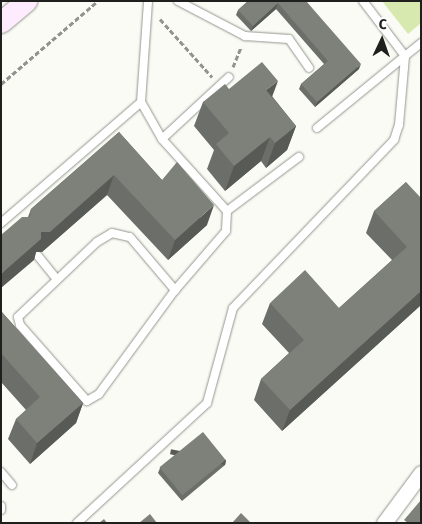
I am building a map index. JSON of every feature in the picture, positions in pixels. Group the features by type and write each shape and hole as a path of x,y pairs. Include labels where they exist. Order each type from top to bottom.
{"street":[{"path":"384,523 421,473"}],"lane":[{"path":"148,1 149,17 141,102 162,139 227,211 226,231 175,290 99,394 87,402 20,325 21,310 56,278 97,242 123,233 175,290"},
{"path":"178,1 245,36 289,39 309,68"},
{"path":"77,523 207,403 233,308 394,140 399,125 404,56 363,1"},
{"path":"317,128 421,43"},
{"path":"162,139 229,77"},
{"path":"13,226 4,221 141,102"},
{"path":"227,211 299,157"},
{"path":"38,256 56,278"},
{"path":"1,472 12,485"}],"path":[{"path":"1,84 98,1"},
{"path":"149,17 165,21 219,86"},
{"path":"229,77 245,36"}],"green space":[{"path":"382,1 421,1 421,23 408,34"}],"building":[{"path":"248,1 306,1 361,64 317,102 301,84 328,61 278,3 253,26 238,10"},
{"path":"262,62 278,81 266,90 296,126 275,143 270,137 234,166 216,144 229,133 203,102 225,84 229,89"},
{"path":"119,132 162,180 177,162 214,205 175,240 114,175 50,232 41,232 41,239 1,274 1,235 22,217 30,217 31,209"},
{"path":"406,182 421,198 421,291 290,410 261,379 304,340 270,303 305,270 339,308 407,247 374,211"},
{"path":"1,311 83,403 37,443 16,419 40,397 1,353"},
{"path":"203,432 226,460 182,495 159,467"},
{"path":"421,500 421,523 408,523 404,520"},
{"path":"241,513 251,523 232,523"},
{"path":"150,514 157,523 139,523"},
{"path":"104,519 107,523 99,523"}]}
